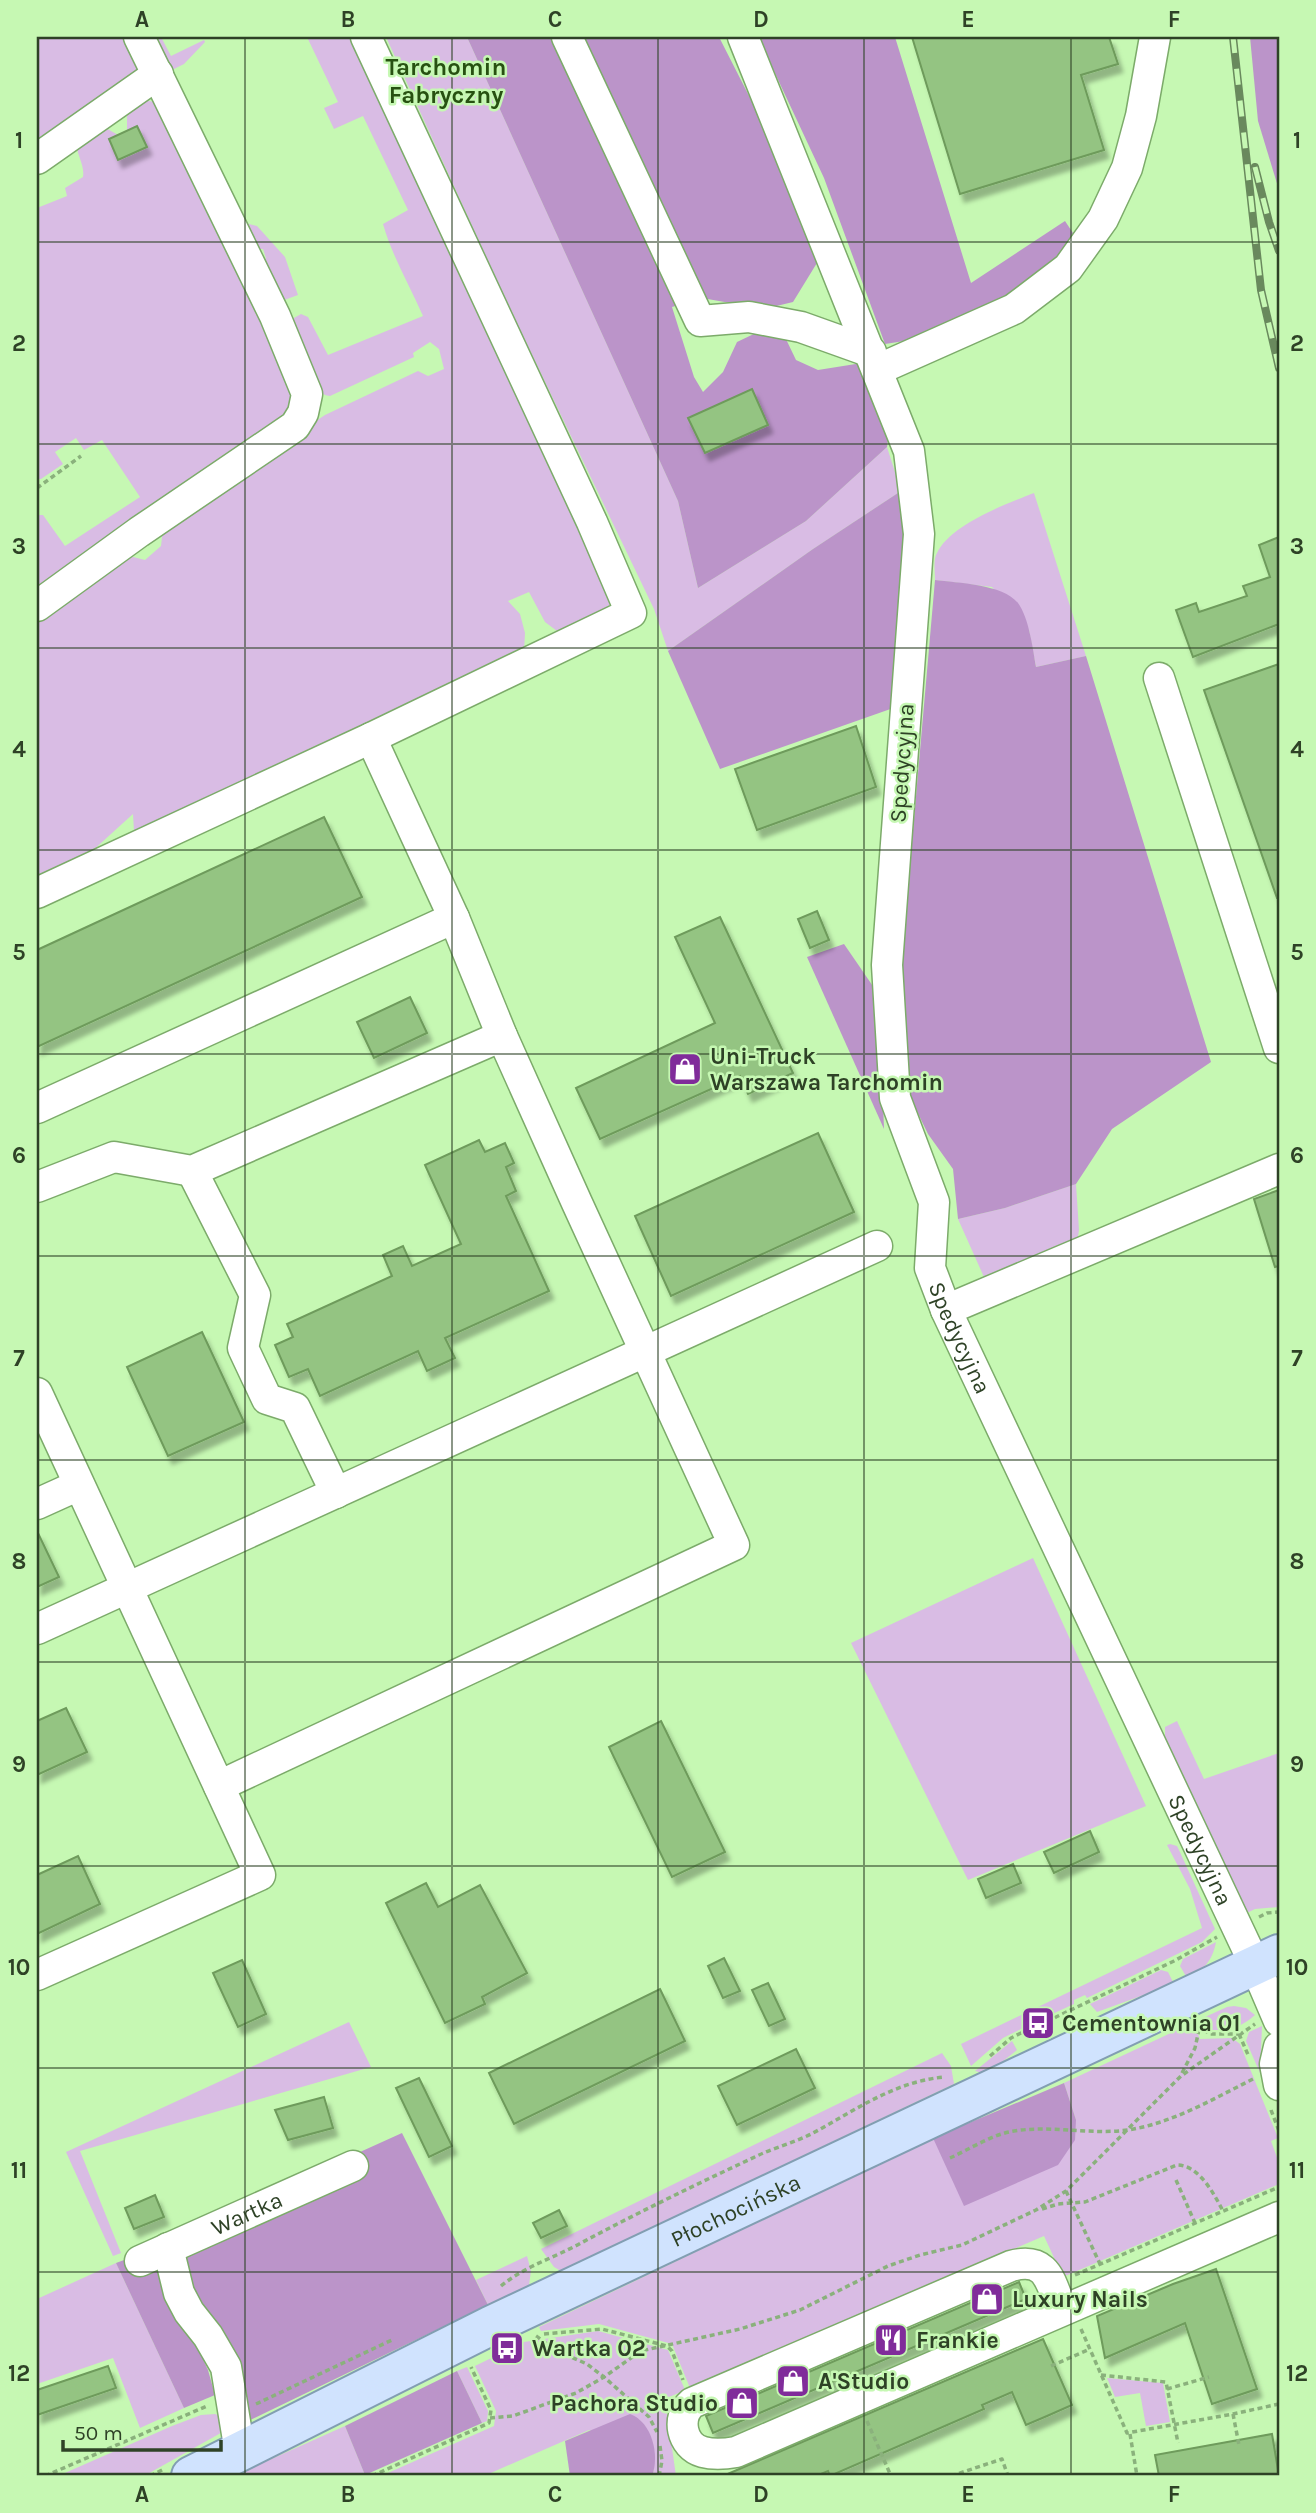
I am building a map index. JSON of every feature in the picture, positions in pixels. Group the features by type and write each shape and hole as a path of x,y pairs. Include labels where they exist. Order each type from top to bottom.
{"main road":[{"name":"Płochocińska","path":"195,2476 554,2296 1267,1960"}],"street":[{"path":"37,606 139,531 295,426 303,413 307,394 275,316 139,37"},
{"path":"37,893 371,738 631,613 592,522 366,37"},
{"path":"567,37 700,321 749,317 801,327 874,361 1014,309 1068,268 1103,219 1128,168 1155,37"},
{"name":"Spedycyjna","path":"743,37 909,451 919,534 887,965 895,1098 933,1202 930,1268 946,1310 1267,1960 1269,2021"},
{"path":"37,159 158,74"},
{"path":"1159,678 1279,1048"},
{"path":"219,1786 734,1545 644,1352 502,1036 454,918 371,738"},
{"path":"37,1108 454,918"},
{"path":"37,1187 114,1157 192,1171 502,1036"},
{"path":"946,1310 1279,1169"},
{"path":"192,1171 255,1295 243,1348 267,1399 295,1408 335,1493"},
{"path":"37,1629 877,1246"},
{"path":"37,1393 260,1875 37,1975"},
{"path":"37,1504 79,1485"},
{"path":"1269,2081 1279,2048"},
{"name":"Wartka","path":"140,2261 353,2166"},
{"path":"1064,2306 1045,2270 1028,2263 1011,2266 692,2403 687,2407 682,2420 684,2434 691,2446 701,2452 723,2455 736,2452 1064,2306 1279,2217"},
{"path":"168,2248 179,2293 226,2367 240,2403 240,2452"}],"path":[{"path":"37,488 81,456"},
{"path":"1254,1919 1267,1913 1279,1912"},
{"path":"1181,2076 1195,2048 1201,2019 1208,2034 1239,2034"},
{"path":"490,2418 513,2416 576,2393 641,2351 740,2329 800,2309 888,2266 962,2245 1036,2210 1066,2191 1181,2076 1239,2034 1269,2021"},
{"path":"499,2288 524,2270 607,2228 765,2152 814,2133 910,2082 954,2076"},
{"path":"950,2158 1013,2131 1127,2130 1188,2112 1269,2081"},
{"path":"1036,2210 1085,2202 1177,2165 1186,2165 1193,2169 1215,2196 1223,2211"},
{"path":"1176,2180 1195,2223"},
{"path":"1279,2187 1100,2264 1064,2306 1090,2349 1127,2433 1279,2404"},
{"path":"1066,2191 1100,2264"},
{"path":"659,2476 662,2461 659,2437 649,2417 587,2364 557,2351 535,2335 602,2329 667,2346 672,2351 684,2381"},
{"path":"45,2476 240,2403 258,2403 382,2343 403,2336"},
{"path":"1051,2366 1090,2349"},
{"path":"372,2476 489,2423 491,2410 470,2364"},
{"path":"1101,2375 1166,2382 1178,2443"},
{"path":"1167,2389 1209,2377"},
{"path":"1233,2414 1239,2445"},
{"path":"865,2415 891,2476"},
{"path":"1129,2432 1137,2476"},
{"path":"951,2476 1002,2459 1008,2476"}],"shaded area":[{"path":"37,37 128,37 143,66 37,143"},
{"path":"148,37 161,37 171,56 204,40 205,42 184,64 172,70 165,67"},
{"path":"307,37 358,37 612,600 603,617 577,633 557,631 545,622 529,592 508,601 520,614 525,633 524,651 144,834 134,831 133,814 80,862 37,884 37,618 125,555 145,560 161,546 163,529 325,415 418,371 428,376 444,369 439,349 430,342 413,353 414,357 330,396 315,388 299,359 288,331 294,318 301,314 308,317 328,355 423,316 383,224 408,210 363,116 334,129 324,108 338,102"},
{"path":"386,37 467,37 678,501 698,588 806,521 887,447 901,491 668,651 654,609 508,305"},
{"path":"467,37 719,37 792,180 820,258 793,302 764,309 702,298 672,307 694,377 703,392 723,372 737,342 758,332 784,335 796,360 818,370 862,363 889,433 887,447 806,521 698,588 678,501"},
{"path":"758,37 895,37 971,283 1065,221 1077,239 1014,299 930,337 885,344 824,178"},
{"path":"1250,37 1279,37 1279,190 1258,121"},
{"path":"142,100 162,103 300,406 37,593 37,515 43,515 65,546 140,497 102,440 84,450 76,438 55,452 63,464 37,479 37,208 67,196 65,188 83,177 77,143 104,127 118,135 109,140 118,160 147,147 138,127 127,131 127,114"},
{"path":"241,222 257,226 285,257 298,295 276,303 260,265 266,258 263,249 256,249"},
{"path":"901,491 907,543 899,706 720,769 668,651"},
{"path":"1034,493 1086,656 1036,667 1029,630 992,587 935,580 934,566 937,553 944,543 966,524"},
{"path":"935,580 991,588 1018,603 1030,634 1036,667 1086,656 1211,1062 1112,1129 1076,1184 1005,1208 958,1219 953,1169 928,1134 911,1099 905,1050 902,956"},
{"path":"844,944 879,995 884,1129 807,957"},
{"path":"1076,1184 1079,1230 1077,1243 988,1286 958,1219 1005,1208"},
{"path":"1033,1558 1146,1806 968,1880 851,1643"},
{"path":"1177,1721 1204,1779 1279,1753 1279,1907 1255,1909 1247,1913 1241,1903 1165,1739 1165,1727"},
{"path":"1167,1845 1177,1846 1215,1929 1202,1942 1087,1998 1085,1995 1074,2000 1074,2004 1027,2023 1027,2026 1003,2038 971,2066 961,2044 1202,1928 1190,1889"},
{"path":"1216,1942 1206,1964 1187,1978 1180,1966 1183,1959"},
{"path":"1161,1970 1168,1972 1174,1984 1097,2012 1090,2004"},
{"path":"1234,2006 1246,2008 1255,2015 1234,2027 1211,2030 1205,2017"},
{"path":"349,2022 371,2067 80,2151 121,2253 113,2256 66,2152"},
{"path":"1190,2024 1194,2025 1200,2039 1232,2038 1240,2044 1278,2138 1271,2141 1279,2163 1279,2184 1063,2277 1044,2236 690,2388 672,2344 599,2324 541,2331 539,2327 933,2138 1076,2120 1064,2083"},
{"path":"1262,2026 1260,2073 1246,2041 1249,2032"},
{"path":"1012,2041 1017,2050 987,2074 975,2071"},
{"path":"942,2053 951,2066 954,2084 561,2271 554,2267 541,2249"},
{"path":"1064,2083 1076,2120 1075,2140 1058,2165 964,2206 933,2138"},
{"path":"402,2133 488,2305 244,2423 185,2287 177,2254 367,2172 360,2152"},
{"path":"135,2256 159,2262 208,2370 215,2395 184,2408 116,2263"},
{"path":"527,2256 531,2271 529,2285 488,2305 476,2280"},
{"path":"116,2263 184,2408 140,2428 113,2358 37,2384 37,2299"},
{"path":"598,2331 668,2350 685,2390 665,2399 676,2476 652,2476 654,2453 589,2430 484,2476 381,2476 494,2426 496,2411 475,2366 524,2342"},
{"path":"467,2367 488,2411 487,2421 482,2423 457,2371"},
{"path":"457,2371 482,2423 365,2475 345,2426"},
{"path":"1107,2378 1163,2383 1170,2422 1146,2426 1140,2393 1115,2397"},
{"path":"215,2414 225,2418 226,2428 144,2476 58,2476 172,2426 201,2415"},
{"path":"630,2414 644,2424 652,2440 655,2459 652,2476 570,2476 565,2441"},
{"path":"345,2426 365,2475 233,2476"}],"building":[{"path":"912,37 1109,37 1118,64 1081,75 1104,150 960,194"},
{"path":"137,126 147,147 118,160 109,139"},
{"path":"752,389 768,425 705,453 688,418"},
{"path":"1279,537 1279,624 1193,657 1176,610 1196,603 1199,612 1247,596 1243,586 1270,577 1259,545"},
{"path":"1279,664 1279,898 1277,898 1204,690"},
{"path":"856,726 876,787 757,830 735,769"},
{"path":"324,817 362,897 37,1047 37,950"},
{"path":"817,911 829,940 810,948 798,919"},
{"path":"720,917 793,1073 748,1094 740,1076 600,1139 576,1088 715,1023 675,937"},
{"path":"410,997 427,1033 374,1058 357,1022"},
{"path":"818,1133 854,1212 671,1296 635,1216"},
{"path":"479,1140 485,1152 505,1143 514,1163 506,1167 516,1191 506,1196 549,1291 445,1338 455,1358 427,1371 418,1351 320,1396 308,1369 289,1377 275,1345 293,1337 287,1324 392,1276 383,1255 403,1246 412,1266 461,1244 425,1165"},
{"path":"1279,1190 1279,1266 1275,1267 1254,1199"},
{"path":"202,1332 244,1422 168,1456 127,1367"},
{"path":"37,1531 59,1577 37,1587"},
{"path":"66,1708 87,1752 37,1775 37,1721"},
{"path":"661,1721 725,1852 672,1877 609,1747"},
{"path":"1090,1831 1099,1852 1054,1873 1044,1852"},
{"path":"78,1856 100,1904 37,1934 37,1875"},
{"path":"1013,1864 1021,1883 986,1898 978,1879"},
{"path":"426,1883 438,1907 480,1885 527,1973 482,1997 485,2004 445,2023 386,1903"},
{"path":"724,1958 740,1991 723,1998 708,1966"},
{"path":"242,1960 266,2014 238,2027 213,1973"},
{"path":"768,1983 785,2019 769,2026 752,1990"},
{"path":"660,1989 685,2041 514,2124 489,2073"},
{"path":"796,2049 815,2088 737,2125 718,2086"},
{"path":"419,2078 452,2146 429,2157 396,2088"},
{"path":"324,2097 333,2128 288,2140 275,2110"},
{"path":"155,2195 164,2217 134,2229 125,2208"},
{"path":"559,2210 567,2226 541,2238 533,2223"},
{"path":"1216,2269 1257,2389 1212,2404 1185,2323 1105,2358 1097,2316"},
{"path":"1019,2282 1026,2299 713,2433 706,2416"},
{"path":"1043,2339 1072,2405 1026,2425 1012,2392 982,2405 984,2409 830,2476 828,2471 816,2476 723,2476"},
{"path":"108,2366 116,2388 37,2415 37,2390"},
{"path":"1272,2434 1279,2476 1159,2476 1155,2455"}],"railway":[{"path":"1233,37 1261,290 1279,368"},
{"path":"1255,167 1279,251"}],"place":[{"name":"Uni-Truck Warszawa Tarchomin","path":"685,1069"},
{"name":"Cementownia 01","path":"1038,2023"},
{"name":"Luxury Nails","path":"987,2299"},
{"name":"Frankie","path":"891,2340"},
{"name":"Wartka 02","path":"507,2348"},
{"name":"A'Studio","path":"793,2381"},
{"name":"Pachora Studio","path":"742,2403"}],"district":[{"name":"Tarchomin Fabryczny","path":"446,81"}]}
